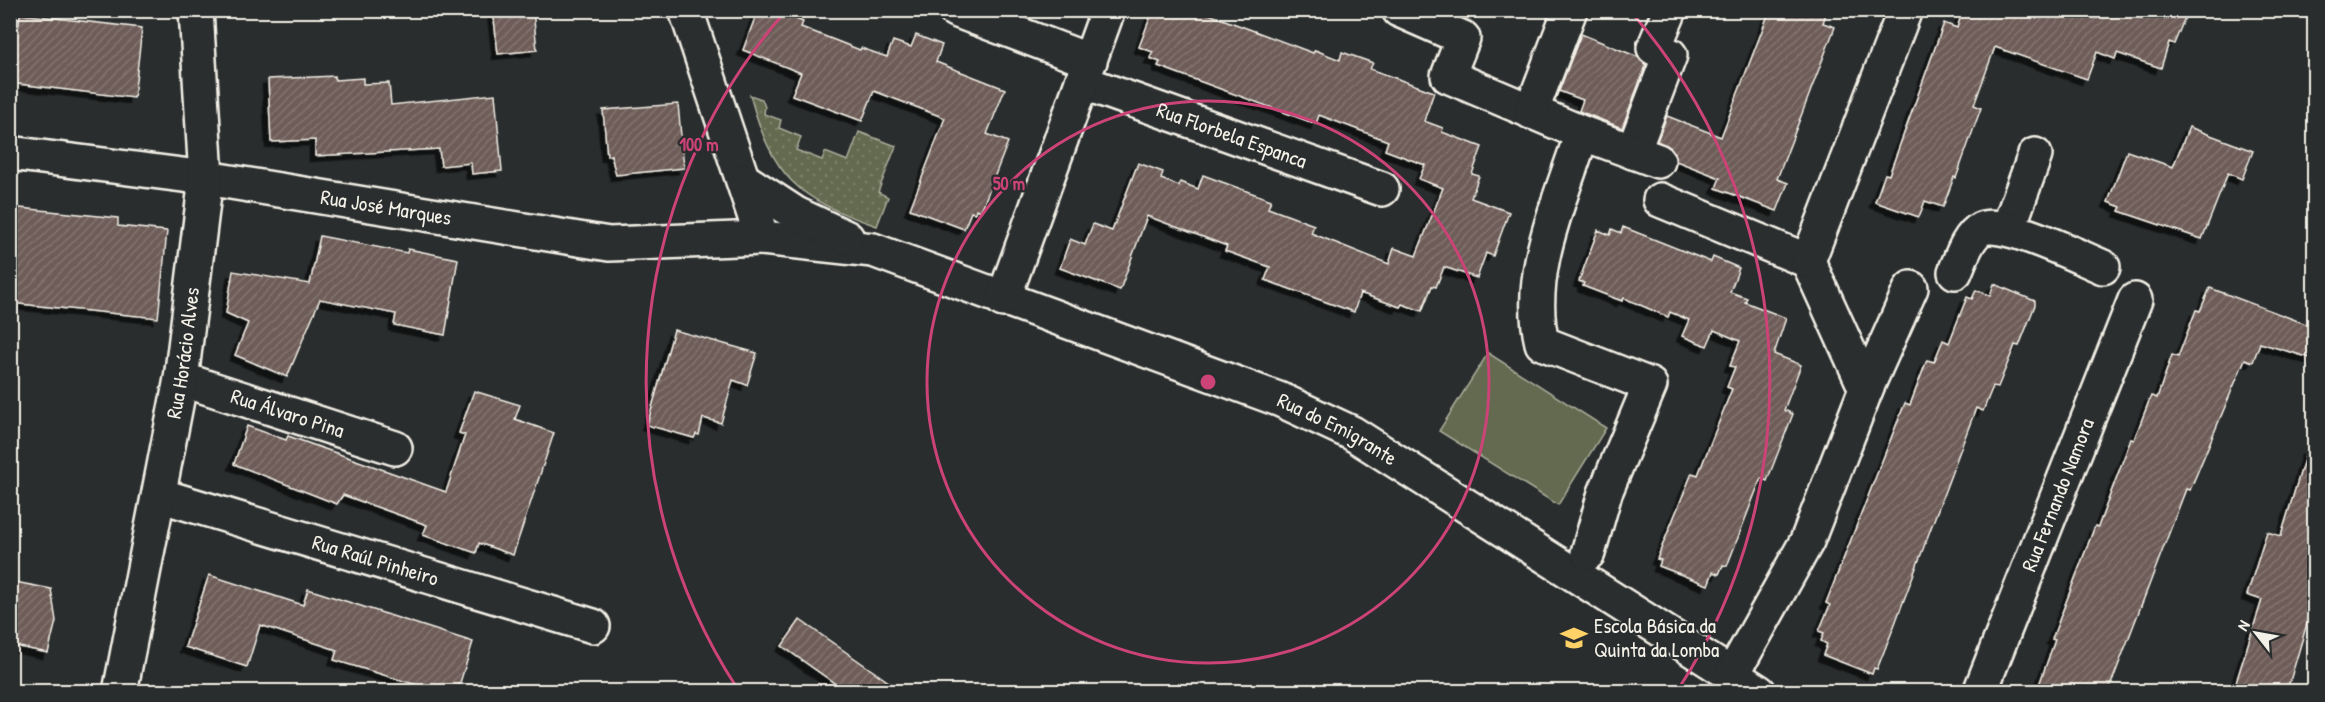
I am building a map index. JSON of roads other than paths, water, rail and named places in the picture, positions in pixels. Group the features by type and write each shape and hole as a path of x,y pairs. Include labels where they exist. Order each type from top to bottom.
{"street":[{"name":"Rua Horácio Alves","path":"120,692 181,380 206,178 196,10"},
{"path":"686,10 762,237"},
{"name":"Rua Florbela Espanca","path":"955,10 1086,72 1382,189"},
{"path":"1003,300 1108,10"},
{"path":"1399,10 1463,38 1448,76 1582,133 1646,157 1670,55 1654,48 1670,10"},
{"path":"1531,112 1570,10"},
{"path":"1808,261 1905,10"},
{"path":"1582,133 1541,263 1537,321 1542,343 1650,385 1605,493 1588,553"},
{"name":"Rua José Marques","path":"10,153 206,178 609,244 762,237"},
{"path":"2008,229 2035,155"},
{"name":"Rua do Emigrante","path":"744,180 796,214 873,250 1003,300 1281,400 1352,433 1746,683"},
{"path":"1660,200 1808,261 1866,389"},
{"path":"1955,272 1965,249 1979,230 1989,225 2008,229 2103,267"},
{"name":"Rua do Emigrante","path":"762,237 873,250"},
{"path":"1746,683 1807,541 1866,389 1911,288"},
{"name":"Rua Fernando Namora","path":"1980,692 2135,300"},
{"name":"Rua Álvaro Pina","path":"181,380 395,448"},
{"name":"Rua Raúl Pinheiro","path":"159,495 593,626"}],"place":[{"name":"Escola Básica da Quinta da Lomba","path":"1574,638"}]}
